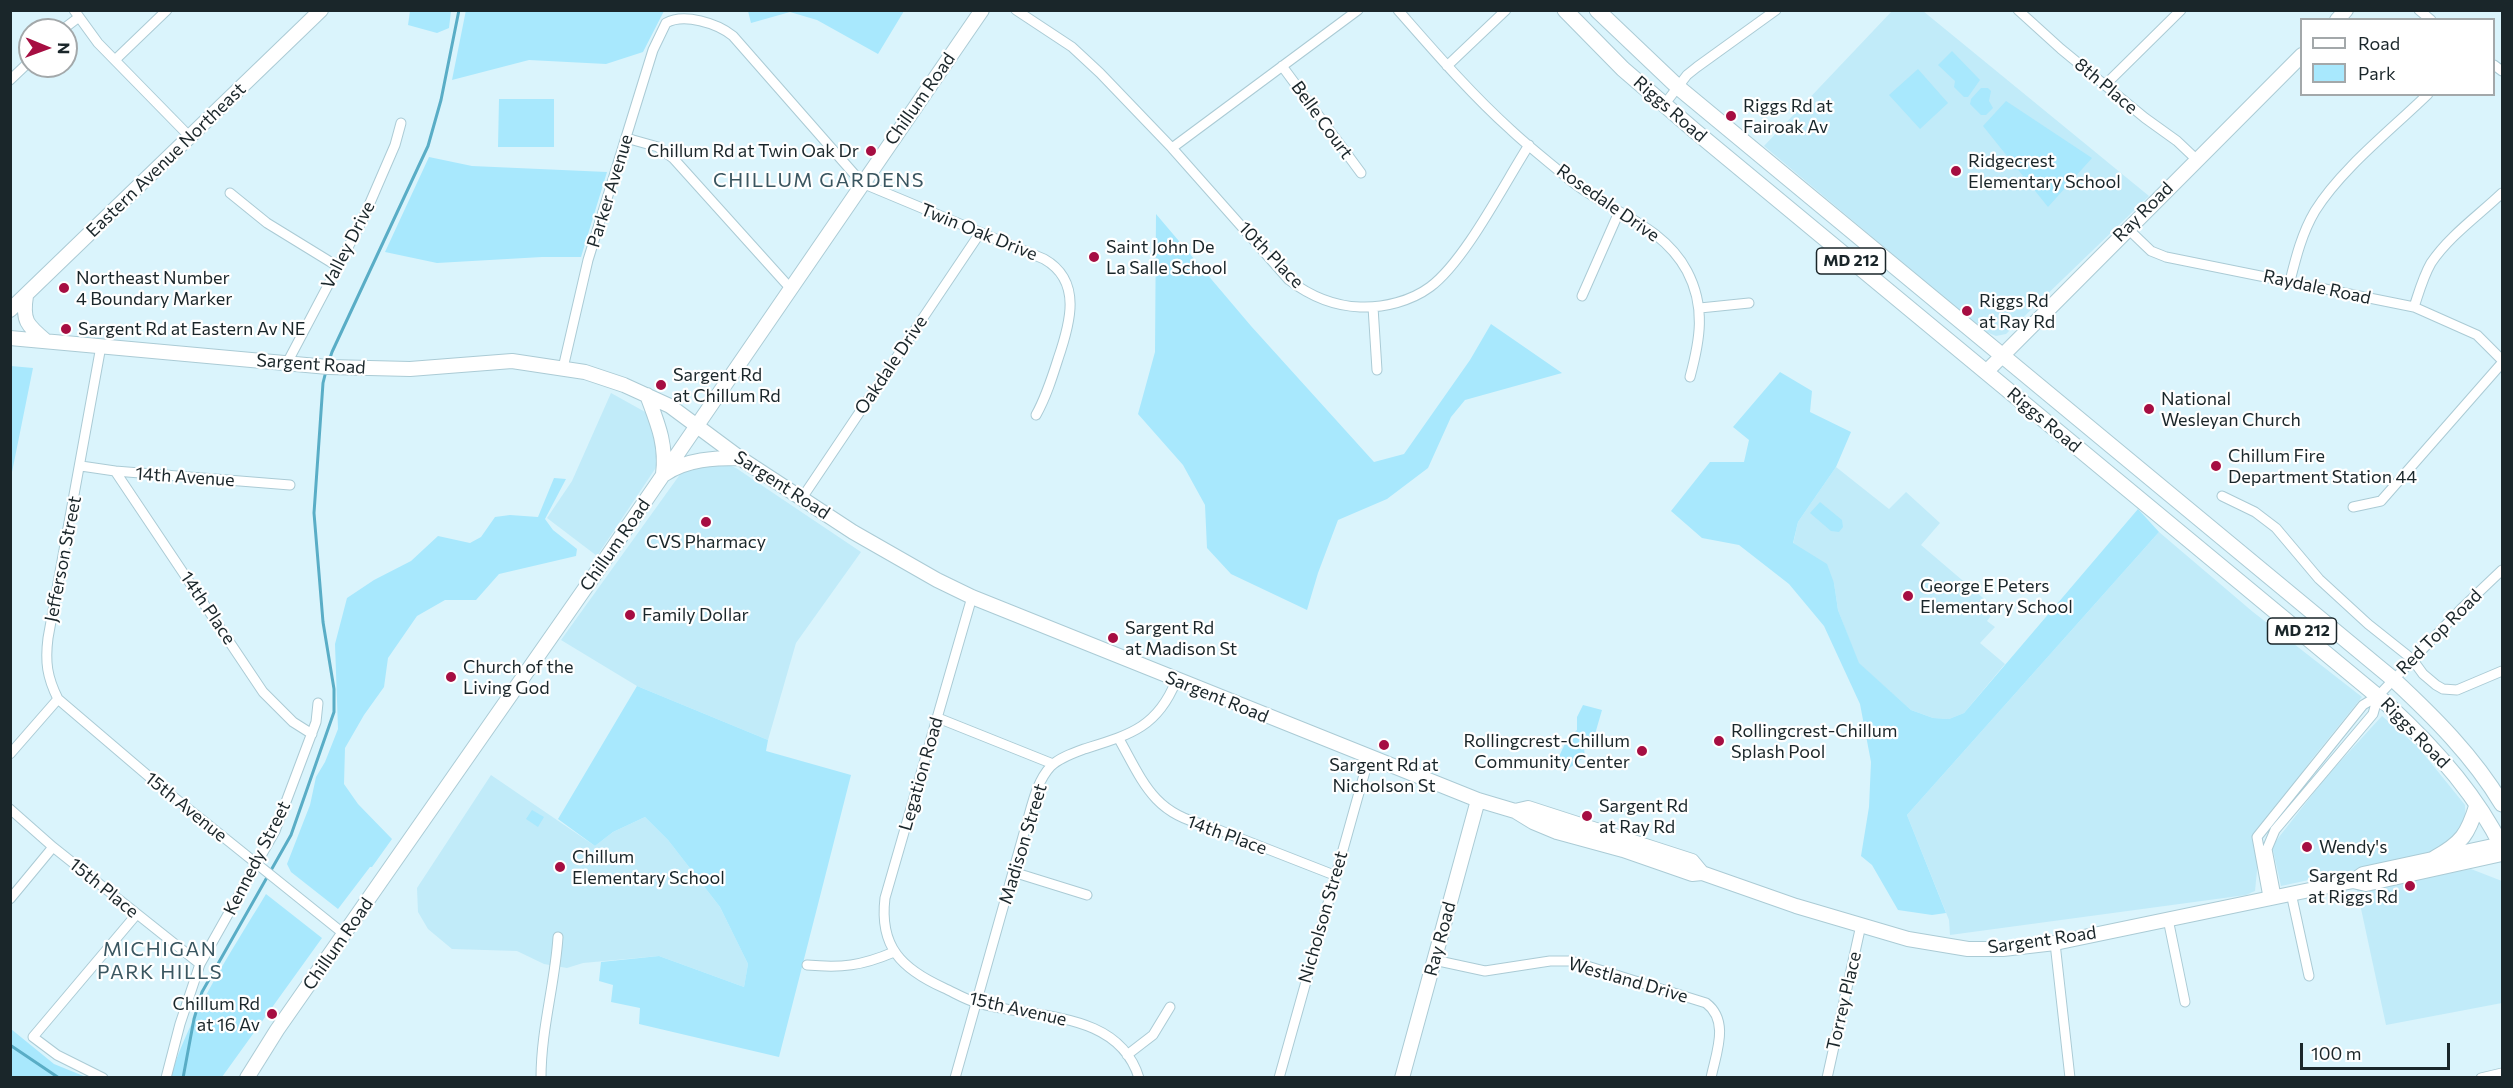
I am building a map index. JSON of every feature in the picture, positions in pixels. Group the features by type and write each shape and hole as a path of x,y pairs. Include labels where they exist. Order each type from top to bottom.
{"main road":[{"name":"Chillum Road","path":"247,1077 982,10"},
{"name":"Riggs Road","path":"1565,10 1664,105 2378,696 2444,761 2477,805 2502,847"},
{"name":"Riggs Road","path":"1597,10 1678,88 2393,678 2458,742 2502,804"},
{"name":"Eastern Avenue Northeast","path":"10,310 318,12"},
{"name":"Ray Road","path":"1986,372 2000,354 2300,56"},
{"path":"26,296 23,313 28,326 46,341"},
{"name":"Sargent Road","path":"10,338 328,367 410,369 512,361 599,376 670,406 740,458 893,556 972,597 1176,681 1478,800 1515,811 1528,808 1609,833 1692,861 1702,873 1861,926 1923,943 1964,949 2003,949 2055,943 2353,881 2366,884 2502,847"},
{"path":"647,395 662,433 665,456 663,476"},
{"path":"663,476 673,468 692,462 740,458"},
{"name":"Ray Road","path":"1402,1077 1478,800"},
{"path":"2435,858 2455,847 2469,831 2477,805"},
{"name":"Sargent Road","path":"2353,881 2363,874 2435,858 2502,847"}],"street":[{"path":"115,60 167,10"},
{"name":"10th Place","path":"1016,10 1079,53 1172,148 1289,280 1324,300 1347,306 1373,308 1398,302 1434,284 1447,271 1477,229 1528,145"},
{"path":"1172,148 1358,10"},
{"name":"Rosedale Drive","path":"1398,10 1447,66 1528,145 1580,188 1619,213 1637,220 1667,244 1688,272 1700,308 1700,337 1690,377"},
{"path":"1447,66 1506,10"},
{"name":"8th Place","path":"2019,10 2043,34 2106,84 2127,104 2177,141 2196,159"},
{"path":"2106,84 2181,10"},
{"path":"1664,105 1687,75 1771,12"},
{"path":"76,14 115,60 190,137"},
{"name":"Twin Oak Drive","path":"672,20 693,20 721,29 733,36 862,183 1051,263 1061,273 1068,288 1071,304 1070,321 1048,390 1036,415"},
{"name":"Parker Avenue","path":"562,368 588,260 653,50 661,30 672,20"},
{"name":"Belle Court","path":"1282,66 1361,173"},
{"path":"2290,281 2303,236 2322,201 2351,169 2426,96"},
{"name":"Valley Drive","path":"287,363 371,203 401,123"},
{"path":"627,138 657,147 673,158 791,289"},
{"path":"230,193 267,223 337,266"},
{"path":"2414,308 2422,282 2435,258 2450,240 2502,193"},
{"path":"1582,296 1619,213"},
{"name":"Raydale Road","path":"2127,228 2157,254 2414,308 2477,335 2502,362"},
{"name":"Oakdale Drive","path":"802,498 980,233"},
{"path":"1700,308 1749,303"},
{"path":"1373,308 1377,370"},
{"name":"Jefferson Street","path":"58,699 46,668 47,645 101,346"},
{"path":"2353,507 2382,501 2502,362"},
{"name":"14th Avenue","path":"81,466 115,471 290,485"},
{"name":"14th Place","path":"115,471 263,692 293,722 312,734"},
{"path":"2222,496 2255,512 2276,528 2319,579 2368,624 2412,659 2430,681 2450,690 2457,690 2502,671"},
{"name":"Red Top Road","path":"2272,897 2257,837 2364,705 2378,696 2393,678 2502,570"},
{"name":"Legation Road","path":"894,952 884,926 885,898 972,597"},
{"name":"Madison Street","path":"955,1077 1037,791 1045,774 1053,764 1072,753 1119,739 1136,731 1156,715 1169,697 1176,681"},
{"path":"10,754 58,699"},
{"name":"15th Avenue","path":"58,699 168,792 344,934"},
{"name":"Kennedy Street","path":"166,1077 180,1024 200,964 258,864 283,811 312,734 317,718 318,703"},
{"path":"938,718 1053,764"},
{"name":"14th Place","path":"1119,739 1152,795 1171,813 1334,875"},
{"name":"Nicholson Street","path":"1279,1077 1368,757"},
{"name":"15th Place","path":"10,809 136,915 200,964"},
{"path":"10,899 53,847"},
{"path":"1013,872 1087,895"},
{"path":"2291,893 2309,976"},
{"path":"103,1077 57,1055 33,1037 136,915"},
{"path":"2168,919 2185,1002"},
{"name":"Torrey Place","path":"1827,1077 1861,926"},
{"path":"541,1077 543,1035 556,967 558,937"},
{"path":"2055,943 2070,1077"},
{"path":"807,965 850,967 894,952"},
{"name":"15th Avenue","path":"894,952 904,963 927,980 977,1003 1080,1022 1112,1040 1127,1055 1139,1077"},
{"name":"Westland Drive","path":"1434,960 1485,971 1550,961 1570,961 1706,1003 1716,1012 1720,1028 1711,1077"},
{"path":"1127,1055 1153,1035 1170,1007"},
{"path":"2481,1077 2502,1073"}],"shaded area":[{"name":"Ridgecrest Elementary School","path":"1892,11 1923,11 2149,196 2006,334 1996,336 1984,331 1764,146"},
{"path":"611,393 647,413 657,430 657,466 597,556 547,518 572,481"},
{"path":"721,462 736,468 861,552 796,643 768,740 637,686 561,640 681,473 688,466"},
{"name":"George E Peters Elementary School","path":"1836,467 1889,509 1906,492 1940,523 1921,545 1996,609 1987,621 1995,627 1980,643 2005,664 1964,713 1949,719 1933,718 1911,710 1858,663 1838,610 1834,583 1793,544 1798,522"},
{"path":"2159,532 2253,612 2362,697 2312,759 2261,830 2255,891 2246,895 1950,935 1949,920 1907,815"},
{"path":"2382,716 2418,747 2465,805 2466,832 2448,850 2281,886 2272,846 2326,777"},
{"name":"Chillum Elementary School","path":"491,775 595,846 613,832 645,817 668,840 720,907 748,964 744,987 659,956 583,963 567,968 544,964 517,951 452,949 428,929 418,912 417,888"},
{"path":"2471,869 2502,881 2502,1003 2386,1025 2357,890"}],"green space":[{"path":"466,10 664,11 643,52 606,64 529,60 452,80"},
{"path":"748,10 904,11 878,54 817,20 790,12 751,23"},
{"path":"410,11 451,11 449,28 437,33 408,25"},
{"path":"1952,51 1980,80 1968,97 1964,97 1954,87 1955,81 1938,65"},
{"path":"1918,69 1948,103 1920,129 1889,95"},
{"path":"1981,88 1988,88 1991,91 1989,101 1993,108 1986,115 1981,115 1970,104 1971,99"},
{"path":"499,99 554,99 554,147 498,147"},
{"path":"2006,101 2092,158 2048,207 1983,126"},
{"path":"429,157 472,166 607,172 581,257 437,263 385,252"},
{"path":"1156,214 1251,326 1374,462 1404,454 1470,360 1491,324 1562,373 1465,400 1451,417 1428,468 1387,499 1338,520 1307,610 1231,574 1207,548 1205,505 1183,465 1138,414 1155,352"},
{"path":"10,366 33,368 11,477"},
{"path":"1780,372 1812,391 1810,412 1851,432 1836,467 1798,522 1793,543 1827,564 1834,583 1838,610 1859,663 1911,710 1933,718 1949,719 1964,713 2138,509 2159,532 1907,815 1946,913 1932,915 1898,910 1872,865 1861,856 1869,807 1871,762 1860,704 1824,626 1789,584 1739,545 1702,538 1671,511 1710,462 1744,462 1749,440 1733,427"},
{"path":"554,478 566,479 545,519 553,530 577,549 576,556 499,574 476,600 445,600 417,616 388,658 384,687 345,748 344,784 358,804 392,839 338,909 291,872 287,864 310,805 316,777 325,762 338,729 335,644 347,598 374,580 411,561 438,536 470,543 481,537 495,517 510,515 538,517"},
{"path":"1820,502 1842,520 1843,527 1839,532 1831,531 1810,513"},
{"path":"637,686 768,740 766,751 851,775 779,1057 639,1024 640,1008 611,1002 613,985 599,981 601,962 659,956 744,987 748,964 720,907 668,840 645,817 613,832 595,846 558,819"},
{"path":"1583,705 1602,710 1593,741 1584,748 1585,757 1568,769 1556,763 1568,737 1577,730 1577,717"},
{"path":"532,810 544,817 538,827 526,819"},
{"path":"266,894 322,938 222,1077 170,1078 200,1006"},
{"path":"11,1029 54,1064 86,1077 11,1077"}],"waterway":[{"path":"328,364 428,146 441,100 459,10"},
{"path":"183,1078 194,1019 202,992 291,835 334,712 334,689 323,622 314,513 323,383 326,371"},
{"path":"10,1045 59,1078"}],"place":[{"name":"Riggs Rd at Fairoak Av","path":"1731,116"},
{"name":"Chillum Rd at Twin Oak Dr","path":"871,151"},
{"name":"Ridgecrest Elementary School","path":"1956,171"},
{"name":"Saint John De La Salle School","path":"1094,257"},
{"name":"Northeast Number 4 Boundary Marker","path":"64,288"},
{"name":"Riggs Rd at Ray Rd","path":"1967,311"},
{"name":"Sargent Rd at Eastern Av NE","path":"66,329"},
{"name":"Sargent Rd at Chillum Rd","path":"661,385"},
{"name":"National Wesleyan Church","path":"2149,409"},
{"name":"Chillum Fire Department Station 44","path":"2216,466"},
{"name":"CVS Pharmacy","path":"706,522"},
{"name":"George E Peters Elementary School","path":"1908,596"},
{"name":"Family Dollar","path":"630,615"},
{"name":"Sargent Rd at Madison St","path":"1113,638"},
{"name":"Church of the Living God","path":"451,677"},
{"name":"Rollingcrest-Chillum Splash Pool","path":"1719,741"},
{"name":"Sargent Rd at Nicholson St","path":"1384,745"},
{"name":"Rollingcrest-Chillum Community Center","path":"1642,751"},
{"name":"Sargent Rd at Ray Rd","path":"1587,816"},
{"name":"Wendy's","path":"2307,847"},
{"name":"Chillum Elementary School","path":"560,867"},
{"name":"Sargent Rd at Riggs Rd","path":"2410,886"},
{"name":"Chillum Rd at 16 Av","path":"272,1014"}],"district":[{"name":"CHILLUM GARDENS","path":"819,180"},
{"name":"MICHIGAN PARK HILLS","path":"160,960"}]}
